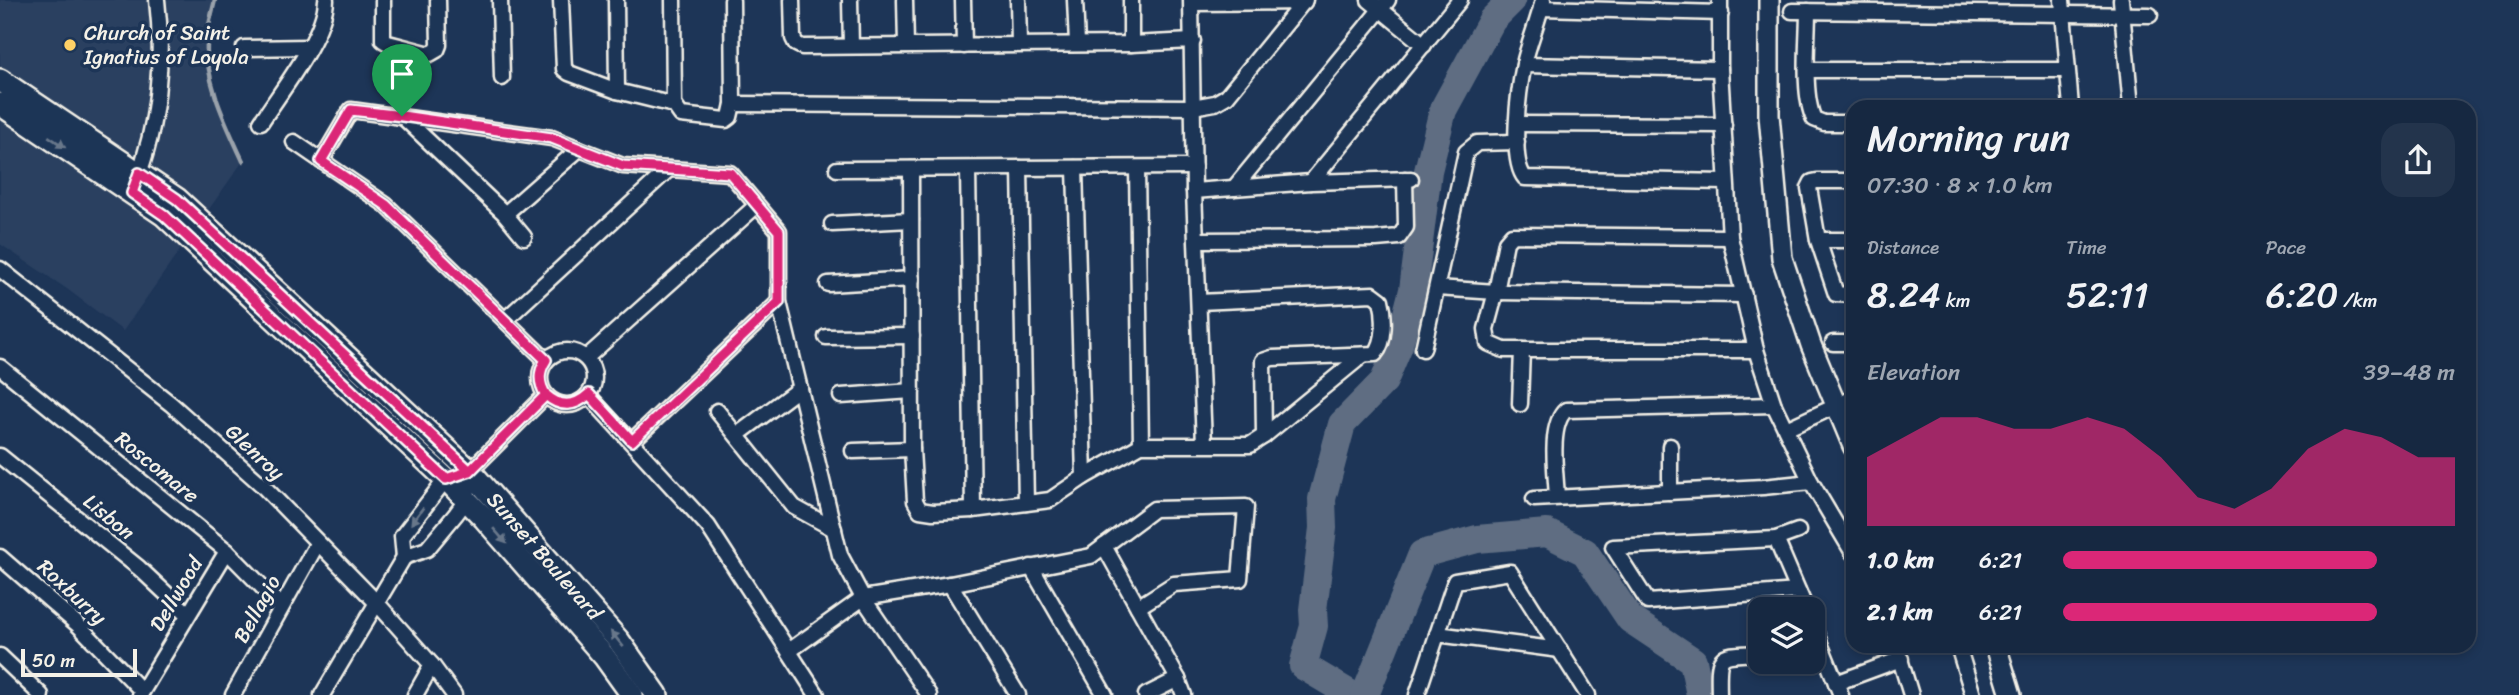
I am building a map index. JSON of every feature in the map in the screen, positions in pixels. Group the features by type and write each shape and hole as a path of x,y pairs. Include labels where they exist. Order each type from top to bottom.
{"main road":[{"name":"Sunset Boulevard","path":"0,80 136,183 164,215 467,499 604,656 632,695"},
{"name":"Sunset Boulevard","path":"0,104 136,183 177,199 470,471 619,640 657,695"}],"street":[{"path":"136,183 152,127 158,75 157,0"},
{"path":"261,121 309,47 326,15 326,0"},
{"path":"383,0 383,40 430,54 437,50 439,45 438,0"},
{"path":"500,0 502,78"},
{"path":"561,0 564,69 617,92 674,105"},
{"path":"616,0 617,92"},
{"path":"673,0 674,105 681,115 726,120 730,117 733,104 732,0"},
{"path":"792,0 793,38 796,44 802,47 1193,41"},
{"path":"850,0 851,46"},
{"path":"905,0 906,46"},
{"path":"963,0 964,46"},
{"path":"1018,0 1019,44"},
{"path":"1076,0 1077,43"},
{"path":"1131,0 1131,44"},
{"path":"1311,182 1460,0"},
{"path":"1769,0 1769,115 1782,258 1811,345 1845,403 1786,429"},
{"path":"1204,444 1191,1 1305,1"},
{"path":"733,104 1193,107 1215,103 1227,96 1305,1"},
{"path":"1234,188 1379,3 1424,45"},
{"path":"1725,182 1525,178 1519,172 1517,124 1524,65 1542,4 1721,7 1720,69 1730,237 1756,351 1774,405 1811,482 1846,541"},
{"path":"2062,7 2070,100"},
{"path":"2121,7 2130,100"},
{"path":"1792,11 2121,7 2150,15"},
{"path":"1808,11 1807,69 1810,111 1814,120 1846,123"},
{"path":"244,48 309,47"},
{"path":"1524,65 1720,69"},
{"path":"1807,69 2067,70"},
{"path":"321,161 351,110 552,138 623,166 730,173 779,231 779,302 841,555 863,598 929,695"},
{"path":"402,116 505,215 524,237"},
{"path":"1517,124 1724,125"},
{"path":"294,142 386,205 546,360"},
{"path":"1423,349 1466,152 1477,143 1517,142"},
{"path":"505,215 579,149"},
{"path":"837,169 1194,167"},
{"path":"1020,168 1026,503"},
{"path":"1075,168 1084,477"},
{"path":"1137,168 1141,445"},
{"path":"505,320 669,169"},
{"path":"911,169 912,449 915,501 920,510 973,510 1050,500 1141,445 1250,445 1363,355"},
{"path":"968,169 973,510"},
{"path":"1195,191 1311,182 1408,179 1406,227 1399,237 1197,240"},
{"path":"1846,181 1812,182 1809,188 1818,240 1836,295 1846,295"},
{"path":"586,358 756,206"},
{"path":"832,224 911,220"},
{"path":"1730,237 1514,234 1506,242 1486,329 1487,341 1502,350 1756,351"},
{"path":"1818,240 1846,240"},
{"name":"Glenroy","path":"1,271 171,404 262,485 376,602 432,665 454,695"},
{"path":"828,284 912,279"},
{"path":"1437,288 1496,292 1744,295"},
{"path":"1199,302 1373,295 1381,300 1384,311 1380,348 1375,354 1272,358 1263,361 1264,436"},
{"path":"632,441 779,302"},
{"path":"826,337 912,336"},
{"path":"1833,343 1846,343"},
{"path":"1520,404 1522,350"},
{"path":"561,351 570,351 586,358 594,372 593,388 583,400 568,405 559,404 546,395 542,389 540,374 546,360 561,351"},
{"name":"Roscomare","path":"0,367 227,551 281,606"},
{"path":"737,435 800,388"},
{"path":"841,396 912,391"},
{"path":"589,394 708,526 817,695"},
{"path":"322,695 404,557 402,536 446,479 470,471 546,395"},
{"path":"1557,497 1555,433 1559,416 1566,410 1774,405"},
{"path":"717,411 794,507 834,529"},
{"path":"1670,446 1670,492"},
{"path":"853,451 912,449"},
{"name":"Lisbon","path":"0,456 139,568 188,614"},
{"path":"404,557 427,549 467,499 470,471"},
{"path":"1534,499 1811,482"},
{"path":"789,651 863,598 1091,556 1154,509 1246,507 1240,579 1174,584 1138,607"},
{"path":"1798,531 1776,539 1613,547 1648,602 1798,591"},
{"path":"1776,539 1801,597"},
{"name":"Bellagio","path":"233,695 317,544"},
{"path":"1104,546 1178,679 1184,695"},
{"name":"Dellwood","path":"141,693 227,551"},
{"name":"Roxburry","path":"0,557 77,624 141,693"},
{"path":"1031,568 1105,695"},
{"path":"1417,695 1455,582 1510,572 1588,695"},
{"path":"950,584 1018,695"},
{"path":"1437,634 1560,650"},
{"path":"1719,695 1718,665 1721,658 1727,654 1748,653"},
{"path":"1825,664 1838,689 1899,653 1911,695"},
{"path":"1960,653 1973,695"},
{"path":"1998,653 2011,695"},
{"path":"0,656 41,695"},
{"path":"415,695 432,665"},
{"path":"1146,695 1178,679"}],"shaded area":[{"path":"0,0 214,0 205,41 213,84 243,161 123,331 0,244"}],"waterway":[{"path":"215,0 207,38 209,70 218,102 243,161"},
{"path":"1352,695 1303,666 1314,626 1313,610 1323,528 1322,499 1342,424 1384,381 1399,345 1413,290 1428,171 1443,110 1492,20 1512,0"},
{"path":"1365,695 1422,554 1477,539 1547,533 1585,552 1630,619 1693,661 1700,695"}],"place":[{"name":"Church of Saint Ignatius of Loyola","path":"70,45"}],"route":[{"path":"402,116 351,110 321,161 386,205 546,360 540,374 540,382 546,395 470,471 446,479 164,215 132,193 139,173 177,199 470,471 483,457 546,395 552,401 568,405 583,400 589,394 632,441 779,302 779,231 730,173 623,166 552,138 402,116"}]}
